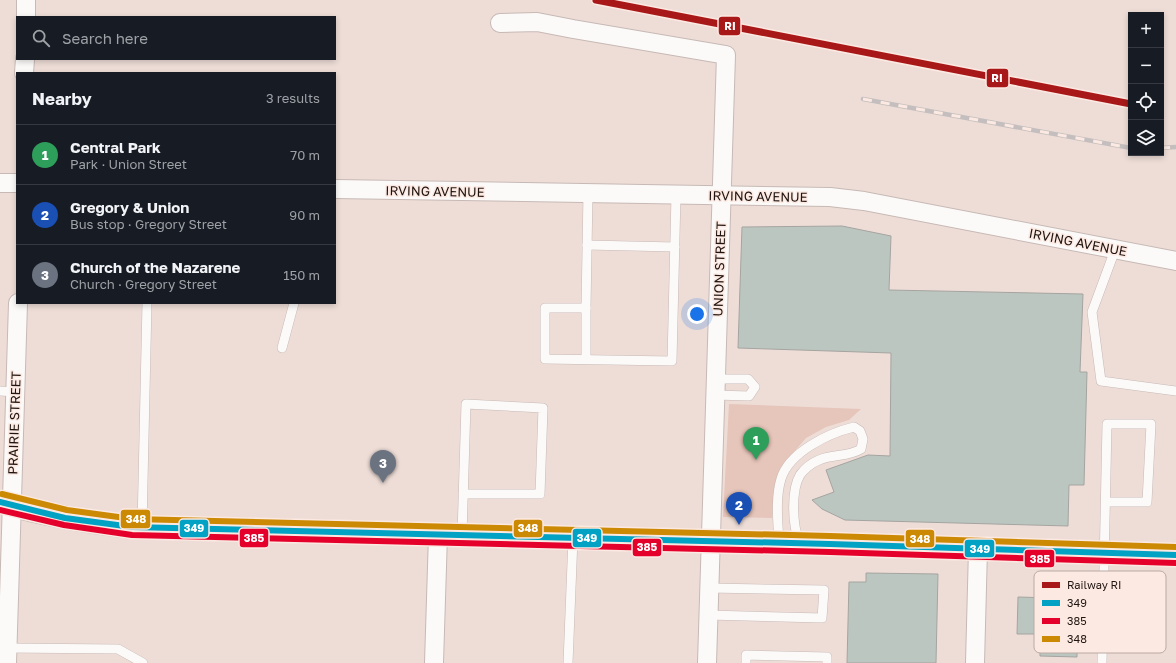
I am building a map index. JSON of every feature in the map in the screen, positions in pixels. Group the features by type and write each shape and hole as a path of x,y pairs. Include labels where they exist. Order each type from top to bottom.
{"main road":[{"path":"6,504 69,519 142,527 778,543 1176,555"}],"street":[{"path":"26,0 26,16"},
{"name":"UNION STREET","path":"500,23 537,22 573,30 726,55 707,663"},
{"path":"24,72 25,60"},
{"path":"0,183 16,184"},
{"name":"IRVING AVENUE","path":"336,189 830,197 864,201 1176,261"},
{"name":"PRAIRIE STREET","path":"7,656 6,504 8,391 18,304"},
{"path":"434,663 438,535"},
{"path":"975,663 978,549"}],"lane":[{"path":"586,359 588,193"},
{"path":"586,308 545,308 545,359 672,361 676,195"},
{"path":"587,245 675,247"},
{"path":"1115,250 1092,312 1101,381 1176,392"},
{"path":"142,527 147,304"},
{"path":"282,348 294,304"},
{"path":"462,535 463,494 466,404 543,408 540,494 463,494"},
{"path":"1105,571 1107,424 1151,424 1147,502 1106,502"},
{"path":"778,543 778,501 781,478 785,470 795,458 817,442 839,431 854,427 860,431 863,439 861,449 854,454 820,460 807,467 798,480 794,496 796,535 800,544"},
{"path":"568,663 573,538"},
{"path":"708,615 822,618 824,590 709,588"},
{"path":"7,656 118,649 143,663"},
{"path":"1102,653 1102,663"},
{"path":"746,663 746,655 827,657 827,663"}],"shaded area":[{"path":"729,404 861,409 849,420 826,427 806,438 781,467 776,481 772,518 723,517"}],"building":[{"path":"842,226 891,236 889,290 1083,294 1080,372 1087,372 1084,485 1069,485 1068,526 845,520 822,509 812,500 834,492 826,470 868,455 890,456 891,353 738,348 742,227"},
{"path":"866,573 938,574 936,663 847,663 849,582 866,582"},
{"path":"1018,597 1034,597 1034,634 1017,634"},
{"path":"1040,653 1077,653 1077,657 1040,656"}],"railway":[{"path":"863,99 1128,147"},
{"path":"1164,148 1176,147"}],"rail line":[{"name":"RI","path":"596,0 1128,103"}],"transit line":[{"name":"348","path":"2,494 67,510 133,519 830,536 1176,547"},
{"name":"349","path":"0,502 65,518 132,527 830,544 1176,555"},
{"name":"385","path":"0,510 64,525 132,535 830,552 1176,563"}],"place":[{"name":"Central Park","path":"756,460"},
{"name":"Church of the Nazarene","path":"383,483"},
{"name":"Gregory & Union","path":"739,525"}]}
